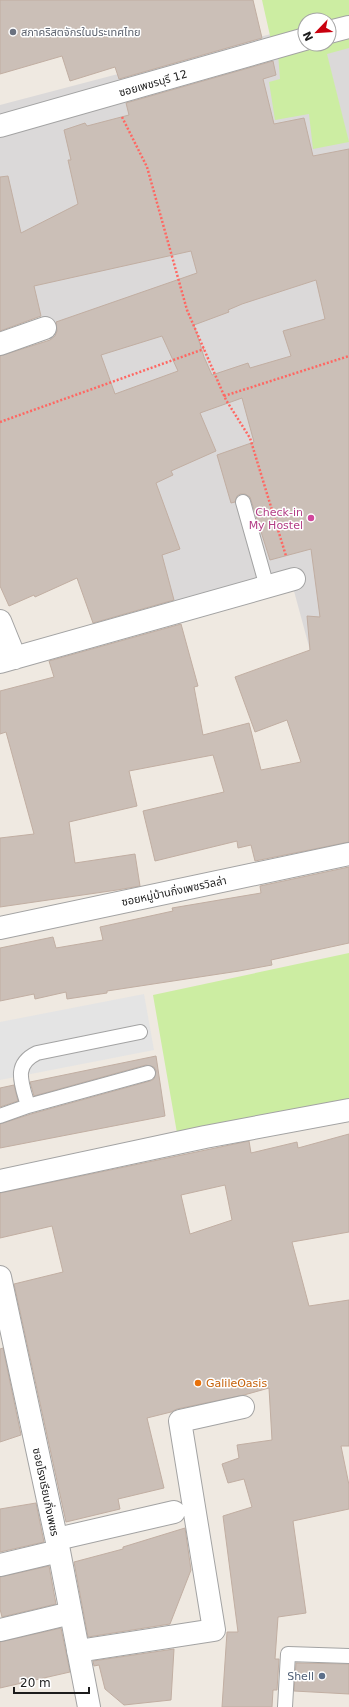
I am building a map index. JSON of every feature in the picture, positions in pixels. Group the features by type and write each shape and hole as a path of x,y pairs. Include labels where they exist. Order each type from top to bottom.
{"street":[{"path":"337,30 349,27"},
{"name":"ซอยเพชรบุรี 12","path":"0,126 297,41"},
{"path":"0,344 44,328"},
{"path":"0,621 8,660 294,579"},
{"name":"ซอยหมู่บ้านกิ่งเพชรวิลล่า","path":"0,928 349,854"},
{"path":"0,1181 205,1137 349,1110"},
{"name":"ซอยโรงเรียนกิ่งเพชร","path":"0,1277 58,1545 89,1707"},
{"path":"78,1651 214,1630 180,1421 244,1407"},
{"path":"0,1565 58,1545 174,1512"},
{"path":"0,1630 71,1613"}],"lane":[{"path":"243,502 267,587"},
{"path":"28,1106 21,1081 21,1068 29,1057 37,1053 140,1032"},
{"path":"0,1116 28,1106 148,1073"},
{"path":"286,1707 288,1654 349,1656"}],"path":[{"path":"111,95 147,167 187,310 224,396 250,438 294,579"},
{"path":"0,422 204,349"},
{"path":"224,396 349,356"}],"shaded area":[{"path":"349,14 349,751 338,754 294,591 163,625 48,337 0,184 0,105 297,27 297,52 337,52 337,18"},
{"path":"144,994 154,1050 0,1080 0,1022"}],"green space":[{"path":"262,0 349,0 349,18 337,22 337,12 297,12 297,33 271,40"},
{"path":"349,33 349,48 337,51 337,37"},
{"path":"297,48 297,52 334,52 327,54 349,142 313,149 309,114 275,120 269,82 280,79 278,53"},
{"path":"349,953 349,1100 177,1133 153,995"}],"building":[{"path":"0,0 253,0 262,38 119,79 115,67 70,81 62,56 0,74"},
{"path":"273,61 276,75 263,79 274,124 304,118 313,156 349,149 349,842 255,861 251,845 238,848 237,841 155,861 143,811 224,792 213,755 129,771 137,806 69,822 75,863 135,854 140,886 0,907 0,838 34,834 6,732 0,734 0,691 54,677 49,661 181,624 198,686 194,687 203,735 249,723 261,770 301,762 287,720 255,732 235,677 310,650 307,616 320,617 311,549 270,560 250,497 245,494 240,494 237,496 235,502 231,503 217,455 254,442 242,398 200,413 216,451 171,471 173,475 156,483 180,549 162,555 174,600 93,623 77,578 35,597 34,595 9,606 0,586 0,356 50,340 55,336 57,331 56,322 197,273 191,251 34,286 41,316 0,331 0,177 8,176 21,233 78,204 68,160 71,160 64,130 85,123 87,126 129,115 126,103","holes":["316,280 325,319 283,331 291,356 250,368 248,363 212,375 204,357 194,325 229,312 228,310 242,304","162,336 178,371 115,394 101,355"]},
{"path":"349,867 349,943 271,960 272,965 107,991 107,993 67,999 66,992 35,999 34,994 0,1001 0,948 53,937 56,948 103,940 100,927 173,911 172,908 261,893 260,886"},
{"path":"156,1056 165,1116 0,1148 0,1124 150,1081 154,1079 156,1071 154,1067 146,1065 34,1096 30,1082"},
{"path":"14,1085 18,1101 0,1107 0,1088"},
{"path":"349,1134 349,1232 292,1242 309,1306 349,1300 349,1446 341,1446 349,1485 349,1509 293,1521 306,1613 278,1617 275,1659 279,1659 277,1690 273,1690 272,1707 222,1707 227,1632 238,1632 223,1516 252,1507 244,1479 228,1483 222,1464 239,1458 237,1445 272,1440 269,1388 244,1395 177,1409 147,1418 164,1488 118,1499 120,1509 66,1522 14,1284 63,1272 52,1226 0,1238 0,1193 249,1141 251,1153 297,1142 298,1148","holes":["225,1185 232,1220 190,1234 181,1195"]},
{"path":"3,1348 21,1435 0,1442 0,1349"},
{"path":"36,1503 44,1542 0,1552 0,1509"},
{"path":"185,1528 191,1570 170,1624 88,1637 74,1562 123,1549 123,1547"},
{"path":"49,1566 56,1604 2,1617 0,1609 0,1577"},
{"path":"61,1628 70,1672 0,1688 0,1642"},
{"path":"174,1649 171,1700 124,1705 105,1689 99,1665 94,1666 93,1661"},
{"name":"Shell","path":"296,1663 349,1664 349,1694 294,1691"}],"place":[{"name":"สภาคริสตจักรในประเทศไทย","path":"13,32"},
{"name":"Check-in My Hostel","path":"311,518"},
{"name":"GalileOasis","path":"198,1383"},
{"name":"Shell","path":"322,1676"}]}
